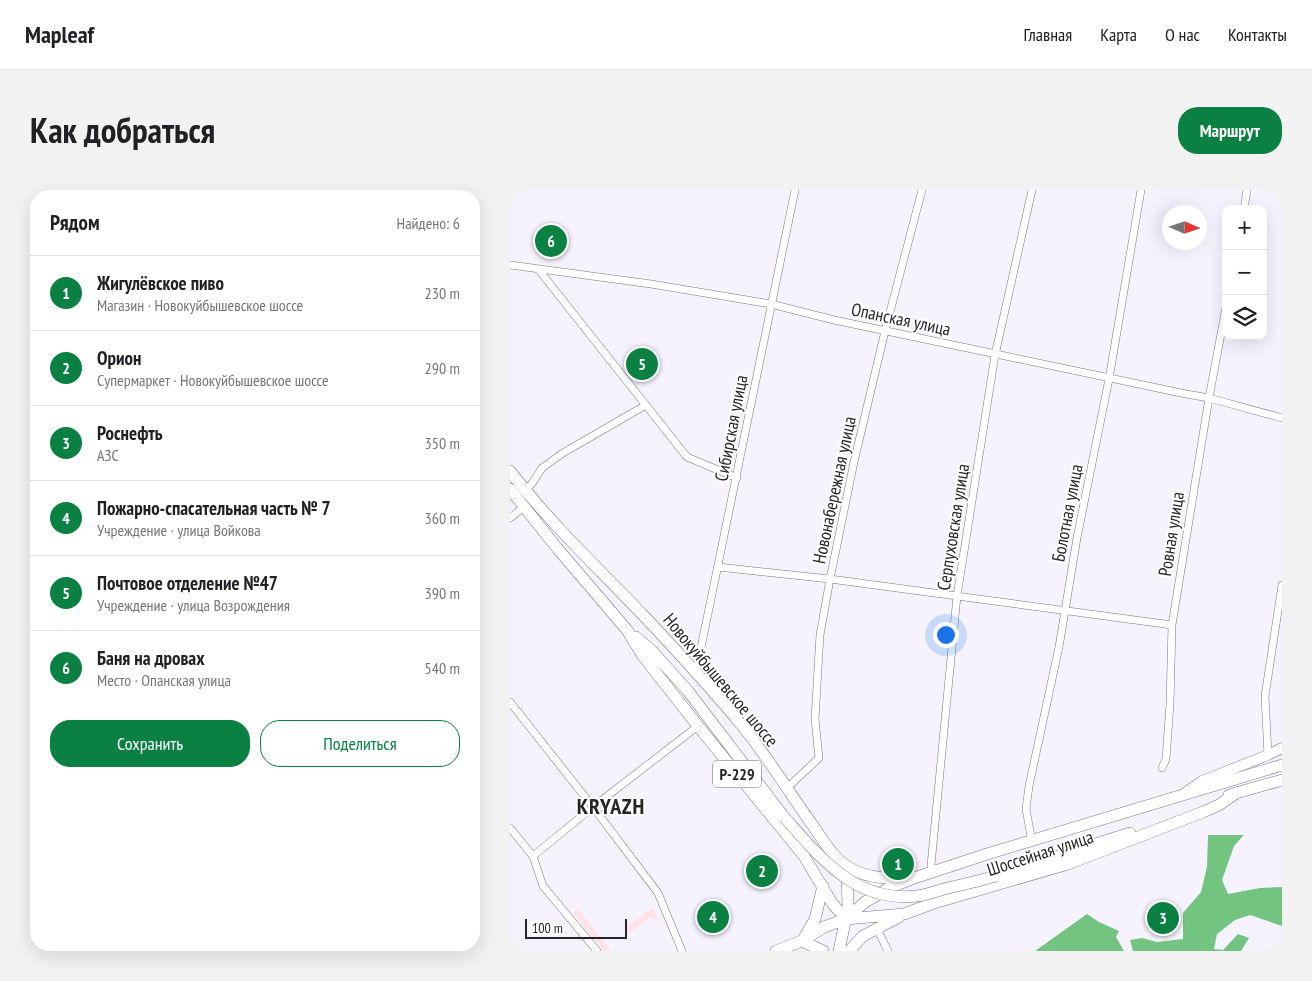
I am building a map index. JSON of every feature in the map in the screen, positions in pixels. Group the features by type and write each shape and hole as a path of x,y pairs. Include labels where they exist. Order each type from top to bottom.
{"main road":[{"name":"Новокуйбышевское шоссе","path":"510,471 525,491 696,672 745,729 828,847 847,866 874,877 895,879 917,877"},
{"name":"Новокуйбышевское шоссе","path":"510,489 627,630 643,656 807,860 832,904 846,919"},
{"name":"Новокуйбышевское шоссе","path":"627,630 652,651 688,691 784,817 827,864 846,879 875,892 888,895 917,896 996,876"},
{"name":"Шоссейная улица","path":"1181,796 1202,781 1282,748"},
{"name":"Шоссейная улица","path":"917,877 987,854 1282,766"},
{"name":"Шоссейная улица","path":"996,876 1128,834 1236,793 1282,780"},
{"name":"Шоссейная улица","path":"846,919 904,914 934,903 1068,864 1203,812 1219,805 1236,793"},
{"path":"807,860 813,861 823,857 828,847"},
{"path":"839,951 846,919 848,893 847,866"},
{"path":"931,873 921,880 919,886 920,894 925,901 934,903"},
{"path":"776,951 802,941 824,927 846,919 865,902 890,888 917,877"},
{"path":"802,941 815,919 823,886"},
{"path":"850,951 863,936 904,914"},
{"path":"802,941 823,951"}],"street":[{"name":"Сибирская улица","path":"696,672 795,190"},
{"name":"Новонабережная улица","path":"786,788 819,758 815,719 820,635 830,579 854,462 885,331 922,190"},
{"name":"Серпуховская улица","path":"931,873 957,596 996,355 1032,190"},
{"name":"Болотная улица","path":"1032,842 1026,809 1029,786 1059,647 1077,538 1109,378 1142,190"},
{"path":"1245,205 1247,190"},
{"name":"Опанская улица","path":"510,265 651,284 771,304 834,320 996,355 1209,398 1282,418"},
{"path":"538,269 688,457 737,478"},
{"name":"Ровная улица","path":"1162,768 1166,759 1170,704 1172,625 1222,328"},
{"path":"525,491 542,468 563,453 646,405"},
{"path":"510,518 524,507"},
{"path":"718,567 830,579 1065,609 1172,625"},
{"path":"1268,755 1265,696 1282,585"},
{"path":"510,702 660,896 682,951"},
{"path":"533,856 698,726"},
{"path":"510,828 533,856 543,886 597,951"},
{"path":"878,929 888,951"}],"shaded area":[{"path":"652,908 659,918 655,921 651,917 629,933 625,928"},
{"path":"578,909 611,951 604,951 573,913"}],"green space":[{"path":"1208,835 1244,835 1234,846 1222,880 1228,894 1260,888 1282,887 1282,926 1250,915 1235,920 1217,934 1214,949 1223,950 1238,934 1249,938 1241,951 1133,951 1130,940 1142,938 1157,942 1183,939 1183,913 1201,892 1207,867"},
{"path":"1087,914 1119,931 1116,937 1124,951 1035,951"}],"place":[{"name":"Баня на дровах","path":"551,241"},
{"name":"Почтовое отделение №47","path":"642,364"},
{"name":"Жигулёвское пиво","path":"898,864"},
{"name":"Орион","path":"762,871"},
{"name":"Пожарно-спасательная часть № 7","path":"713,917"},
{"name":"Роснефть","path":"1163,918"}],"district":[{"name":"KRYAZH","path":"611,806"}]}
